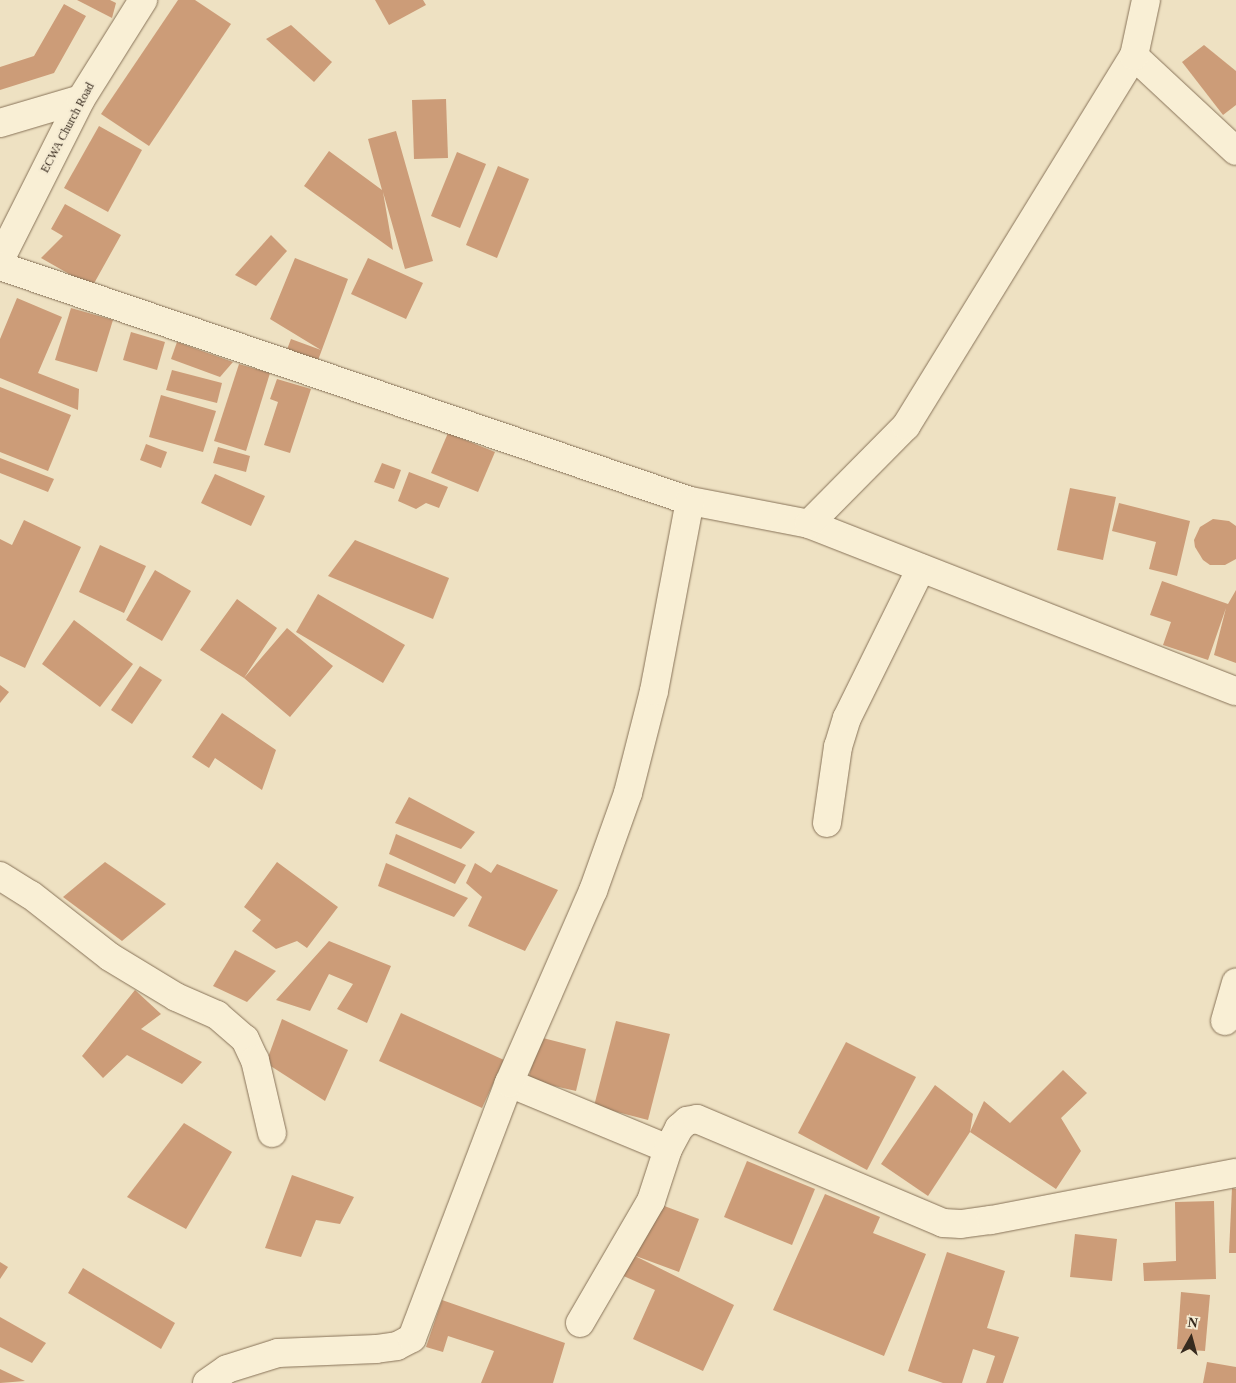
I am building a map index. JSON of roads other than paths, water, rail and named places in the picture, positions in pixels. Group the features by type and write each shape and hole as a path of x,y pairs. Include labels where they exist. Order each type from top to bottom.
{"street":[{"name":"ECWA Church Road","path":"0,260 81,99 143,0"},
{"path":"809,524 906,426 1134,56 1146,0"},
{"path":"1134,56 1236,151"},
{"path":"0,123 81,99"},
{"path":"0,266 690,501 809,524 1236,691"},
{"path":"206,1383 227,1369 278,1353 376,1349 397,1346 412,1338 509,1083 593,890 628,793 654,691 690,501"},
{"path":"827,823 838,747 846,718 921,568"},
{"path":"0,876 31,895 110,957 176,997 217,1015 245,1039 255,1060 272,1133"},
{"path":"1225,1020 1236,983"},
{"path":"509,1083 668,1149"},
{"path":"580,1323 651,1201 668,1149 679,1128 687,1121 697,1119 943,1223 961,1224 1236,1173"}]}
